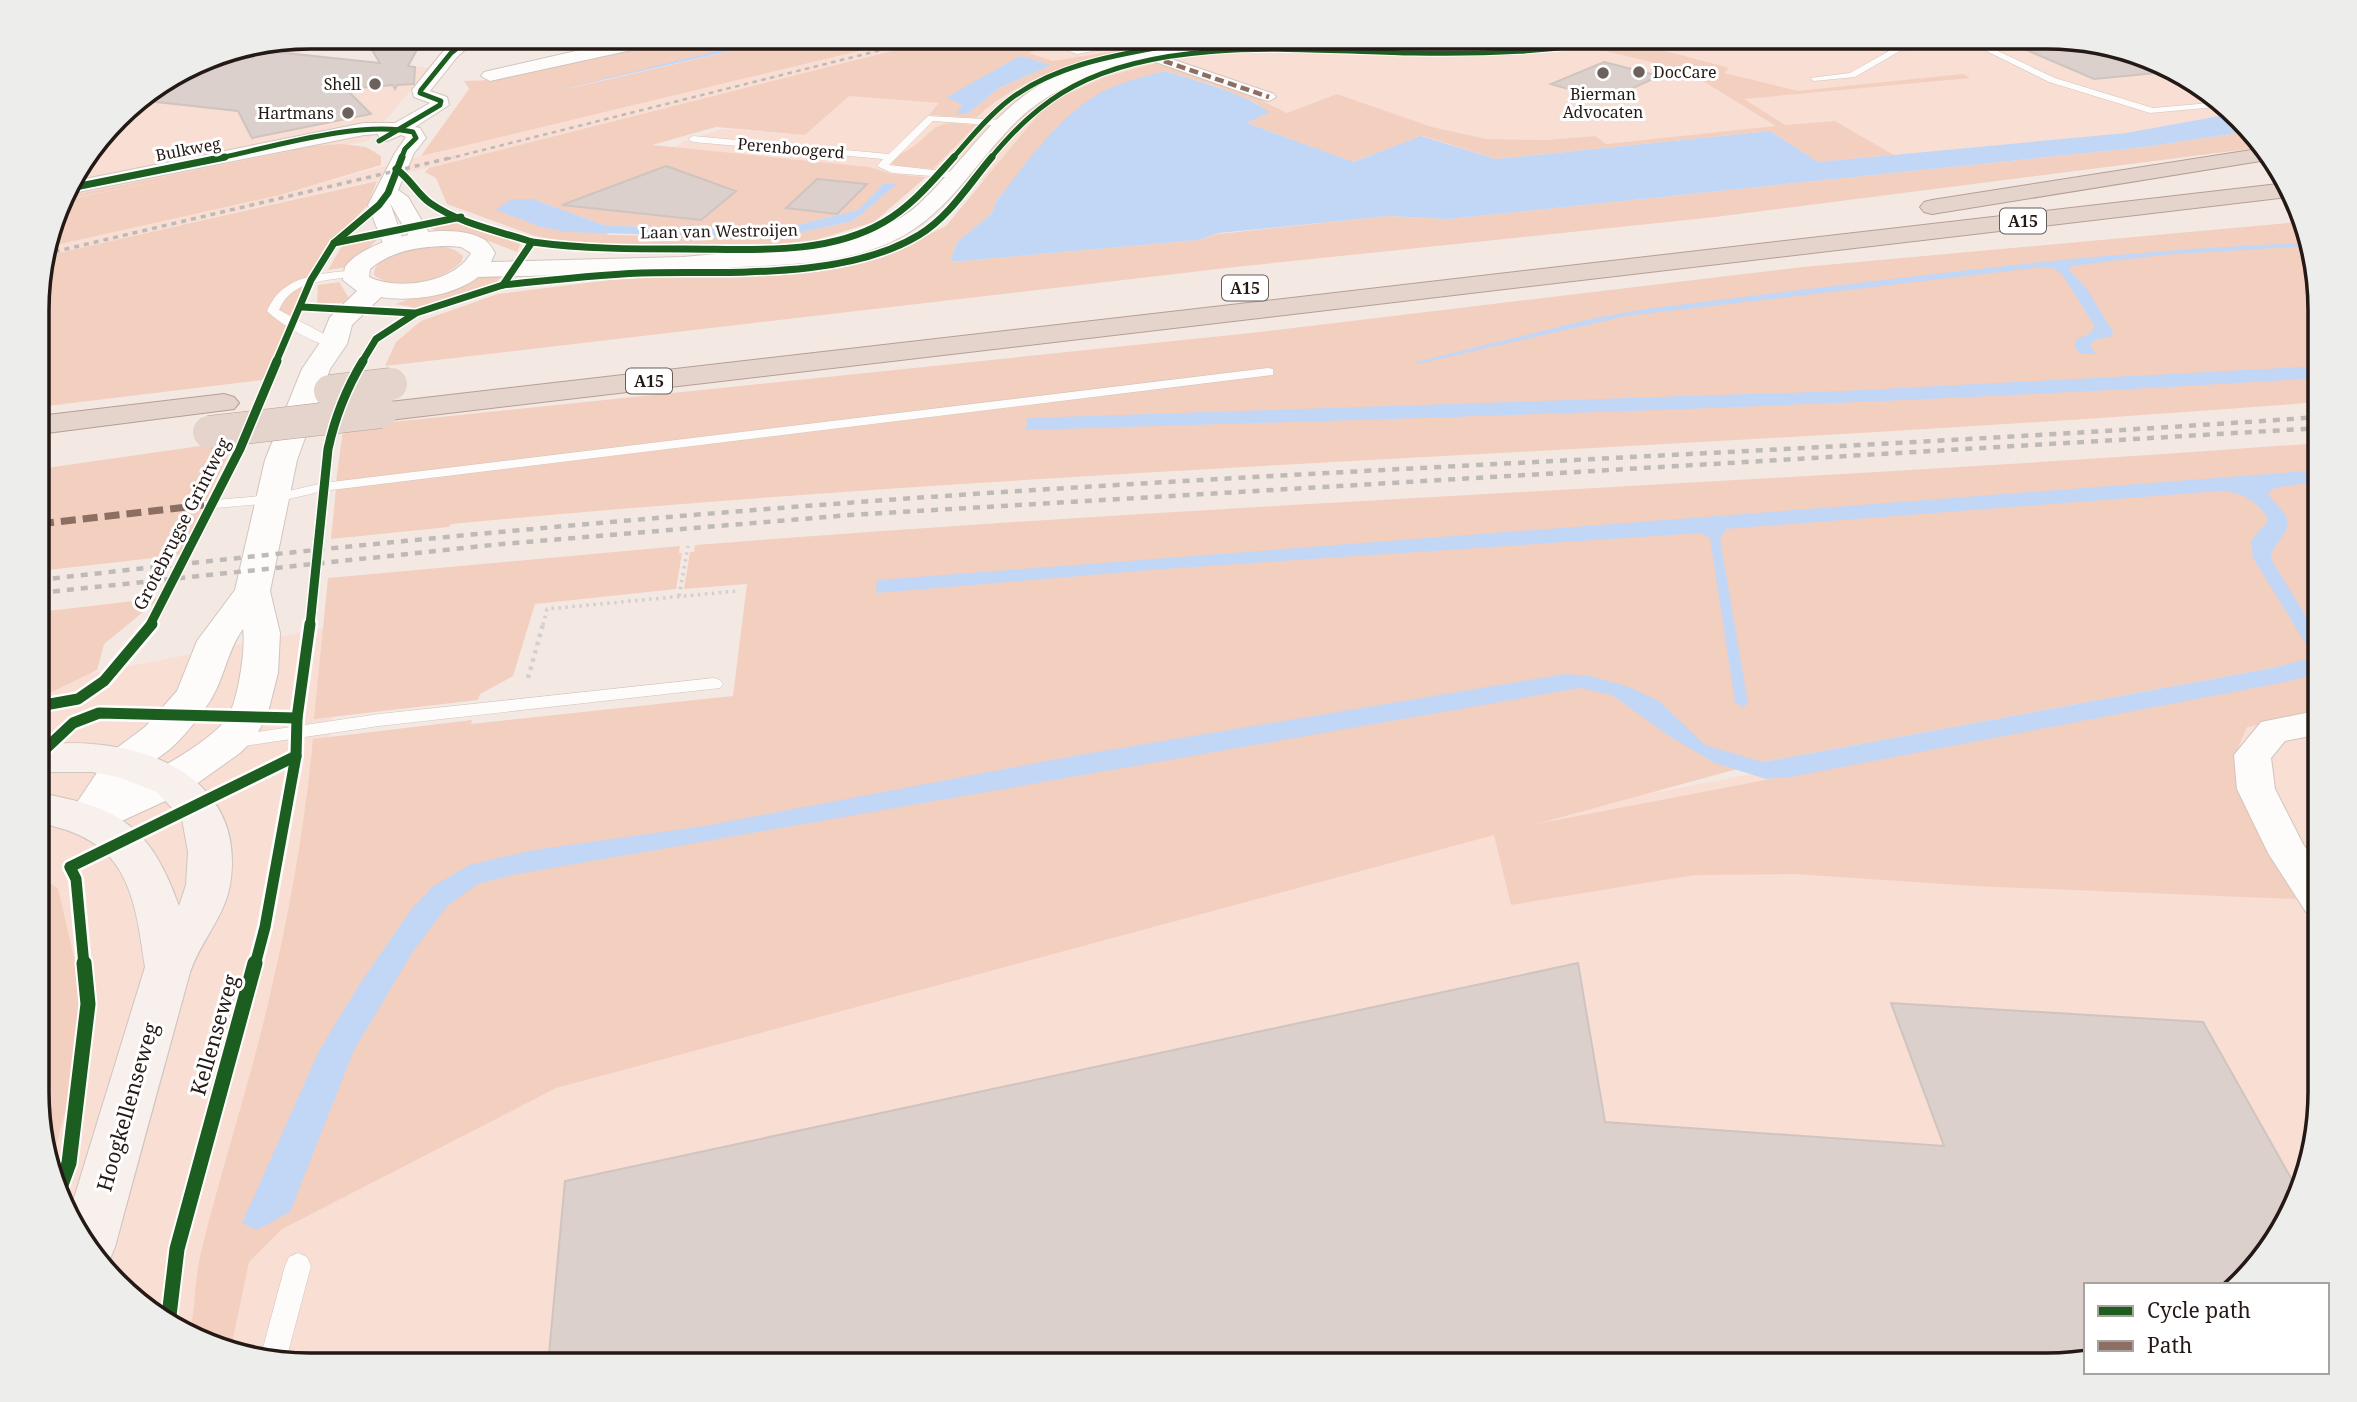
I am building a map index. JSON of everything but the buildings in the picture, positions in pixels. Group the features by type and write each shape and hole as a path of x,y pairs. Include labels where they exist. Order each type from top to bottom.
{"highway":[{"name":"A15","path":"1905,211 2257,156"},
{"name":"A15","path":"1025,313 2269,172"},
{"name":"A15","path":"49,424 224,403 409,389 1758,252 2279,191"},
{"name":"A15","path":"1758,252 2272,215"},
{"name":"A15","path":"1838,221 1865,217"},
{"name":"A15","path":"49,451 208,432 409,389 653,354"}],"main road":[{"path":"49,758 92,758 124,763"},
{"name":"Hoogkellenseweg","path":"91,1234 169,967 196,919 208,885 210,852 202,814 171,781 124,763"},
{"path":"49,810 87,819"},
{"name":"Hoogkellenseweg","path":"87,819 108,828 138,860 158,907 169,967"}],"street":[{"path":"379,141 440,105 441,102 420,93 456,49"},
{"path":"490,76 613,49"},
{"name":"Laan van Westroijen","path":"478,264 683,265 800,257 877,240 915,220 1028,99 1092,70 1176,49"},
{"path":"1148,55 1269,97"},
{"path":"394,246 384,206 405,149 416,138 415,134 401,127"},
{"name":"Bulkweg","path":"80,186 364,129 401,127"},
{"name":"Bulkweg","path":"317,139 379,141"},
{"path":"379,141 405,149"},
{"path":"384,206 409,216 441,209"},
{"path":"409,216 422,240"},
{"path":"87,819 124,763 159,737 193,698 206,671 215,640 252,591 281,460 316,369 333,344 339,323 364,281 372,256 394,246 422,240 464,241 482,249 478,264 444,284 406,291 364,281"},
{"path":"333,344 406,291"},
{"path":"87,819 171,781 226,743 248,716 259,673 262,633 252,591"},
{"path":"2308,724 2274,731 2252,755 2256,789 2288,853 2308,883"}],"lane":[{"path":"1072,49 1090,49"},
{"path":"1814,78 1852,75 1899,49"},
{"path":"1987,49 2052,80 2153,111 2209,105"},
{"path":"957,175 892,170 882,166 931,118 1003,123"},
{"name":"Perenboogerd","path":"693,139 890,157"},
{"path":"333,344 288,321 273,310 277,297 290,286 364,281"},
{"path":"204,505 272,499 337,485 1268,372"},
{"path":"226,743 379,720 714,684"},
{"path":"275,1351 298,1266"}],"path":[{"path":"678,596 688,546"},
{"path":"521,705 547,609 737,591"}],"shaded area":[{"path":"306,49 297,53 429,68 368,141 74,198 103,151 125,125 151,103 194,76 259,54"},
{"path":"632,49 726,49 554,92 739,49 867,49 421,156 469,89 464,81 492,80"},
{"path":"867,49 900,49 467,159 55,254 57,245 280,195 421,156"},
{"path":"900,49 1038,49 1029,53 1053,61 1139,49 1095,58 1043,75 997,101 976,118 929,115 939,103 849,96 805,135 716,127 652,145 869,167 892,174 926,177 874,222 816,240 779,244 601,245 568,242 535,236 447,204 436,178 425,172 429,168","holes":["1020,56 1050,65 999,88 967,114 960,103","883,184 896,184 853,221 798,233 737,237 610,235 533,199 604,225 660,228 793,226 858,210"]},
{"path":"1038,49 2047,49 2098,54 2147,69 2178,84 2221,116 2126,133 1894,155 1835,121 1606,144 1595,136 1548,140 1486,139 1432,127 1337,94 1287,113 1156,63 1105,77 1056,99 1042,110 985,181 892,174 858,210 793,226 604,225 533,199 650,145 675,148 684,141 722,129 805,135 849,96 940,103 930,115 976,118 1016,88 1065,67 1028,52"},
{"path":"1597,49 1658,49 1729,68 1724,73 1798,91 1963,74 1970,78 1744,99 1785,125 1835,121 1894,155 1818,162 1770,131 1496,159 1423,136 1352,162 1247,123 1269,112 1254,102 1212,85 1164,71 1125,83 1093,97 1054,130 997,200 991,214 957,242 950,262 1198,240 1218,234 1388,216 1448,219 2144,147 2239,133 2252,149 1715,217 1235,267 385,366 396,342 421,321 498,294 610,280 808,270 884,255 946,226 1042,110 1056,99 1105,77 1156,63 1250,95 1287,113 1337,94 1432,127 1486,139 1548,140 1595,136 1606,144 1776,126 1687,71"},
{"path":"952,123 976,125 933,169 893,165 890,161 920,142 934,128"},
{"path":"342,144 366,147 381,156 381,165 280,195 57,245 74,198 184,176 74,198 76,194 291,151 298,147"},
{"path":"377,181 367,206 325,249 272,368 262,380 49,406 49,310 55,254"},
{"path":"461,221 521,243 517,252 476,236 442,234 427,226"},
{"path":"2293,222 2306,276 2308,403 2086,419 917,487 451,524 449,527 331,539 336,489 1275,373 1272,369 336,482 343,430 392,422 1251,333 1803,267"},
{"path":"379,238 348,267 328,270 343,244"},
{"path":"423,247 449,248 463,256 462,261 444,274 420,282 395,283 374,275 375,268 385,258"},
{"path":"503,274 495,284 416,308 395,304 477,277"},
{"path":"339,282 352,303 317,303 318,285"},
{"path":"235,441 180,555 49,570 49,468"},
{"path":"2308,444 2308,660 1763,762 1536,824 2308,676 2308,714 2247,727 2236,760 2237,781 2248,812 2296,899 1974,886 1795,874 1694,875 1511,905 1494,835 556,1088 282,1229 249,1262 232,1341 191,1325 200,1257 262,1028 284,931 301,835 313,739 472,720 471,724 733,696 747,584 684,589 690,552 694,552 695,545 1101,517"},
{"path":"680,546 679,553 682,553 676,589 535,604 513,676 480,694 478,700 314,719 328,578"},
{"path":"160,598 104,644 97,670 49,693 49,611"},
{"path":"351,623 237,1207 493,1061 1522,818 2308,668 2308,1092 2303,1143 2281,1208 2264,1237 2232,1277 2225,1283 2084,1283 2084,1350 2081,1351 310,1353 259,1348 194,1326 165,1309 125,1277 84,1223 63,1176 51,1126 49,1092 49,682"},
{"path":"49,882 58,889 81,987 73,1083 55,1149 49,1092"}],"water":[{"path":"725,49 738,49 554,91"},
{"path":"1020,56 1051,65 999,88 967,114 956,114 962,105 947,97"},
{"path":"1164,71 1205,83 1270,112 1247,123 1353,162 1421,136 1496,159 1770,131 1818,162 2126,133 2221,116 2239,133 2144,147 1448,219 1389,216 1219,233 1198,240 950,262 957,242 991,214 997,200 1065,119 1101,92"},
{"path":"883,184 897,184 853,221 798,233 737,237 567,232 541,227 496,210 511,199 533,199 604,225 660,228 793,226 858,210"},
{"path":"2299,243 2300,246 2162,255 2072,266 2069,270 2087,289 2113,332 2112,336 2095,340 2090,345 2096,354 2081,354 2075,348 2075,340 2089,334 2095,327 2062,274 2055,269 2043,267 1626,316 1418,364 1416,362 1595,318 1646,309 2057,261"},
{"path":"2308,367 2308,379 1997,396 1026,430 1027,418 1844,391"},
{"path":"2308,471 2308,483 2274,488 2268,494 2283,511 2287,523 2271,559 2308,619 2308,647 2253,558 2251,540 2266,524 2267,516 2257,505 2234,493 2220,491 1726,529 1720,539 1748,703 1743,708 1735,702 1710,538 1700,533 1163,569 876,593 877,580"},
{"path":"2308,657 2308,677 2280,683 1790,777 1766,779 1715,763 1672,738 1612,695 1580,688 512,875 478,884 448,905 412,953 354,1050 290,1212 257,1230 242,1223 319,1051 359,985 410,911 432,887 469,865 534,850 704,826 1079,755 1565,674 1591,676 1629,687 1659,701 1705,745 1763,762 2272,668"}],"railway":[{"path":"447,159 885,49"},
{"path":"56,251 454,157"},
{"path":"49,579 536,529 910,498 2308,418"},
{"path":"49,592 502,544 850,515 2308,429"}],"marked path":[{"path":"1164,61 1269,97"},
{"path":"49,523 204,505"}],"cycle path":[{"path":"379,141 440,105 441,101 420,93 456,49"},
{"path":"532,242 609,248 760,249 836,241 883,223 897,214 940,173 992,115 1028,87 1070,68 1151,49"},
{"path":"503,285 592,275 806,268 857,259 891,249 907,242 941,217 1025,121 1075,85 1095,76 1159,59 1201,53 1286,49"},
{"path":"1286,49 1414,53 1524,49"},
{"name":"Grotebrugse Grintweg","path":"49,704 78,699 104,681 154,621 240,449 311,280 334,243 379,205 388,193 405,149 416,138 413,132 390,127 364,129 80,186"},
{"name":"Kellenseweg","path":"169,1312 177,1249 265,927 296,756 297,718 316,583 328,449 334,423 349,384 376,339 416,313 503,285 532,242 440,209 425,199 396,169"},
{"path":"334,243 461,217"},
{"path":"302,307 414,313"},
{"path":"49,744 73,723 99,713 297,718"},
{"path":"70,867 296,756"},
{"path":"64,1178 69,1163 88,1004 76,879 70,867"}],"place":[{"name":"DocCare","path":"1639,72"},
{"name":"Bierman Advocaten","path":"1603,73"},
{"name":"Shell","path":"375,84"},
{"name":"Hartmans","path":"348,113"}]}
